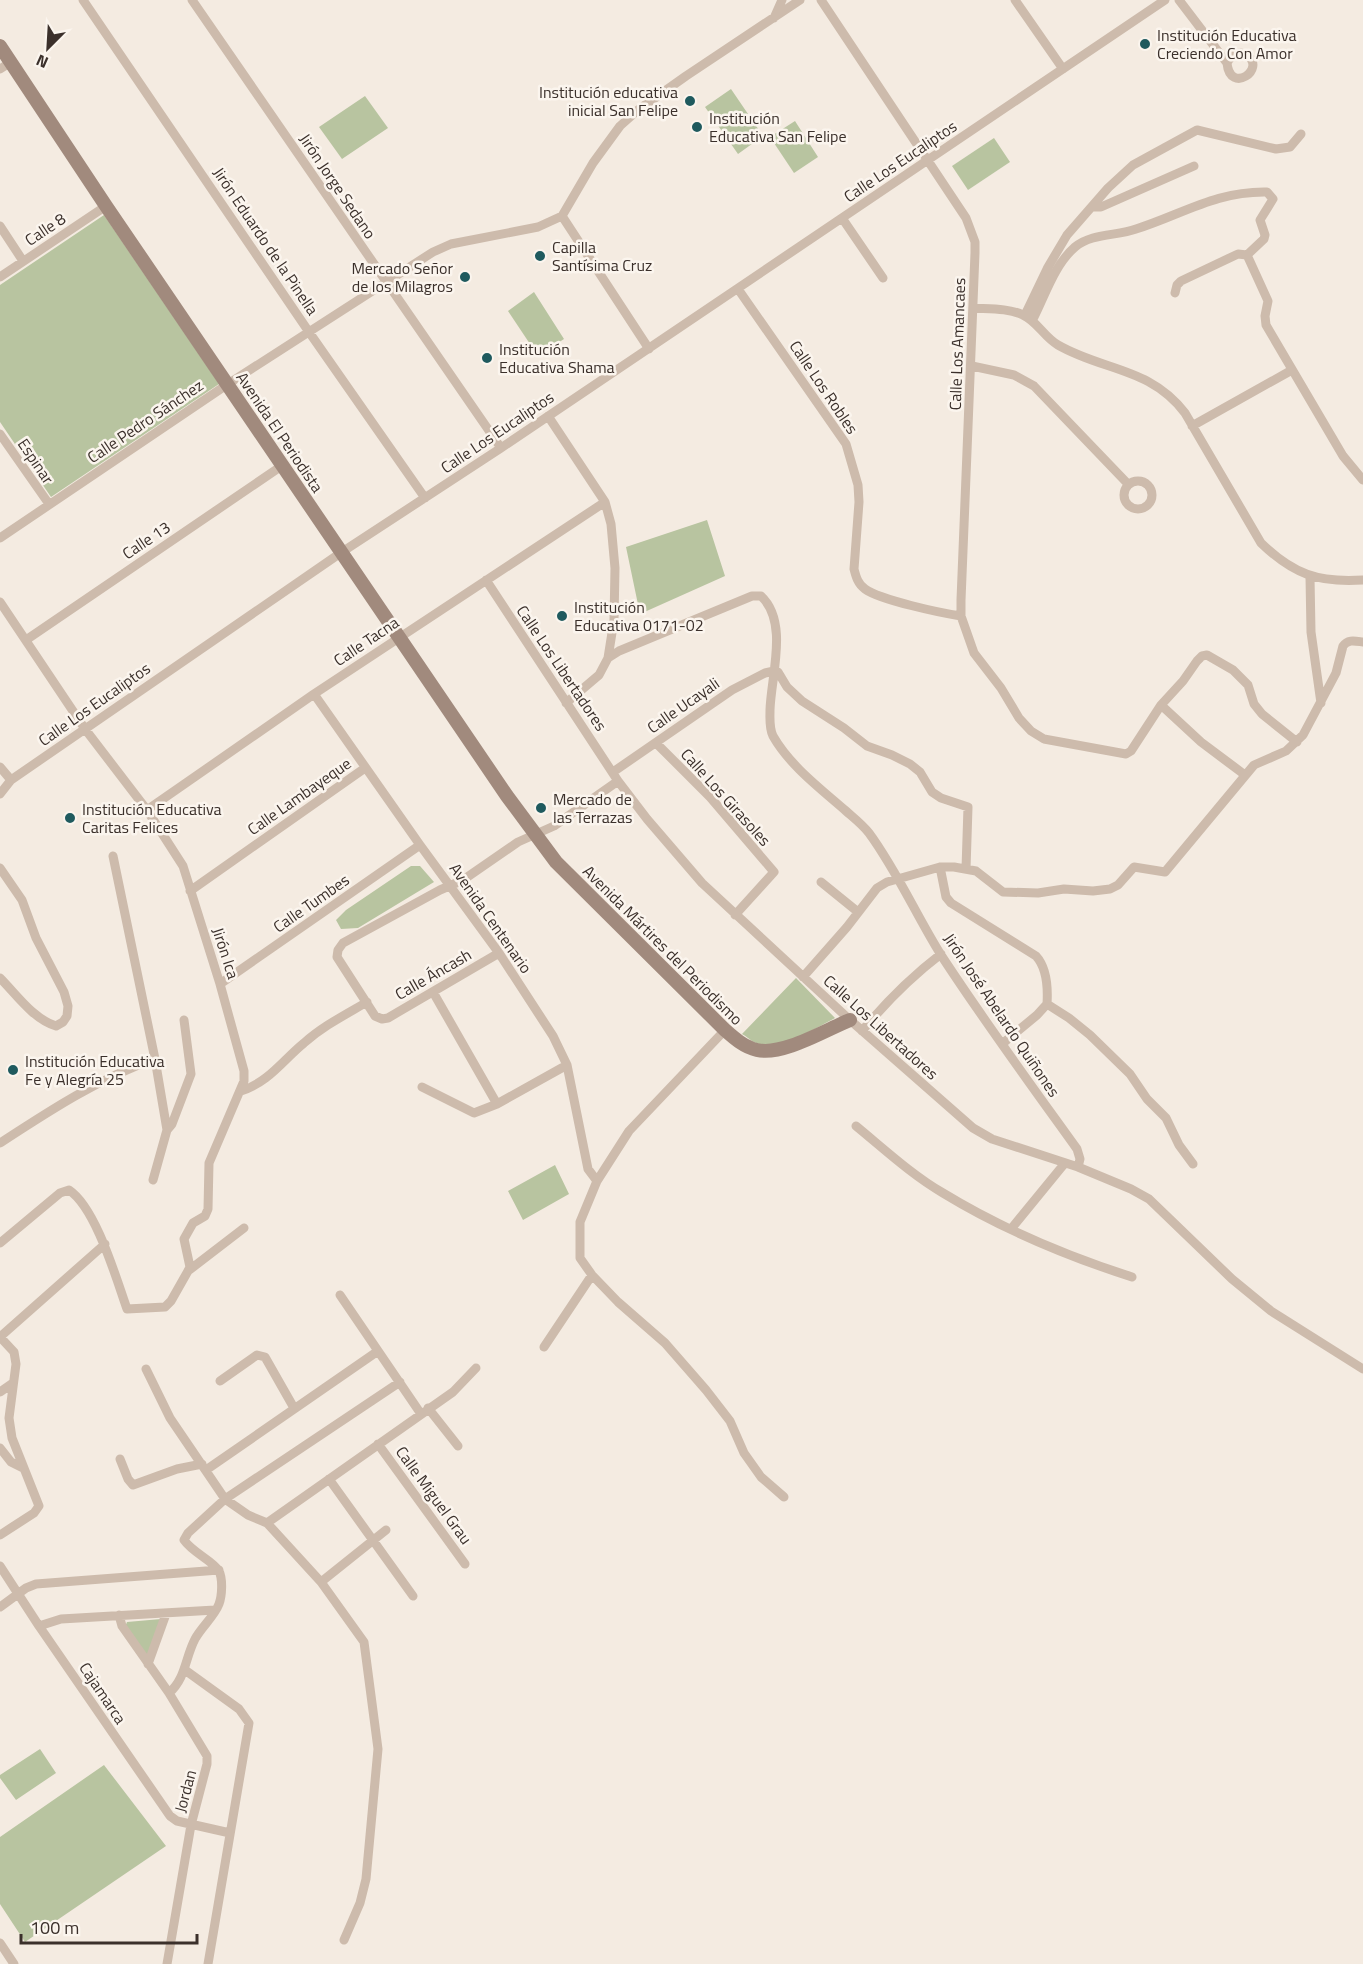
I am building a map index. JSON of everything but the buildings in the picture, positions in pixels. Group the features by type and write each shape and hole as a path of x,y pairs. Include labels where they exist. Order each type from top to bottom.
{"street":[{"name":"Jirón Eduardo de la Pinella","path":"83,0 425,498"},
{"name":"Jirón Jorge Sedano","path":"192,0 501,448"},
{"path":"774,18 782,0"},
{"path":"649,349 562,216 593,163 620,126 638,110 686,76 800,0"},
{"name":"Calle Los Amancaes","path":"821,0 966,218 975,242 961,616 974,653 1001,688 1019,718 1031,731 1044,739 1126,754 1131,751 1161,705"},
{"path":"1015,0 1063,69"},
{"name":"Calle Los Eucaliptos","path":"0,794 11,780 342,552 649,349 1165,0"},
{"path":"1179,0 1227,63"},
{"name":"Avenida El Periodista","path":"0,46 5,66 106,206 535,835"},
{"path":"1029,318 1057,250 1067,235 1108,188 1133,165 1197,130 1276,149 1290,147 1301,134"},
{"path":"1092,207 1101,207 1194,166"},
{"path":"1029,318 1067,254 1078,244 1094,237 1135,230 1218,197 1267,192 1273,199 1260,220 1265,235 1247,255"},
{"name":"Calle 8","path":"0,277 106,206"},
{"name":"Calle Pedro Sánchez","path":"0,537 228,384 433,252 451,244 530,229 562,216"},
{"path":"842,218 884,278"},
{"path":"0,226 23,261"},
{"path":"1175,293 1181,281 1238,254 1247,255"},
{"path":"1247,255 1268,301 1266,326 1343,456 1363,480"},
{"name":"Calle Los Robles","path":"738,289 846,444 858,485 859,502 854,569 856,579 865,589 876,594 942,613 961,616"},
{"path":"973,308 1017,312 1029,318 1054,343 1067,350 1135,375 1156,386 1173,398 1261,543 1278,560 1310,577 1340,582 1363,580"},
{"path":"972,366 1014,375 1034,386 1128,484"},
{"path":"1192,426 1292,370"},
{"path":"548,416 605,502 611,524 615,568 614,620 608,658 599,675 566,703"},
{"name":"Espinar","path":"0,434 49,504"},
{"name":"Calle 13","path":"26,640 283,465"},
{"name":"Calle Tacna","path":"147,810 314,694 605,502"},
{"path":"1310,577 1311,632 1321,704"},
{"name":"Calle Los Libertadores","path":"486,580 618,781 647,819 702,883 850,1020 973,1128 992,1139 1078,1167 1149,1199 1232,1279 1271,1311 1363,1369"},
{"name":"Jirón José Abelardo Quiñones","path":"608,658 752,596 761,596 767,601 776,625 770,716 773,736 792,761 868,831 941,954 1077,1149 1080,1159 1078,1167"},
{"name":"Jirón Ica","path":"0,602 85,729 147,810 183,866 220,984 244,1071 244,1081 209,1163 208,1209 205,1216 193,1223 184,1239 190,1267 188,1272"},
{"path":"804,977 877,888 887,882 940,867 954,867 981,874 1004,892 1093,891 1110,889 1118,885 1134,867 1165,872 1254,765 1286,751 1297,742 1321,704 1336,673 1346,643 1363,642"},
{"path":"1245,774 1201,742 1161,705 1202,656 1207,655 1233,670 1248,684 1254,704 1262,714 1297,742"},
{"path":"774,671 778,672 787,687 802,701 867,746 910,764 920,772 932,792 941,798 968,807 966,869"},
{"name":"Calle Ucayali","path":"613,772 732,690 765,673 774,671"},
{"name":"Avenida Centenario","path":"314,694 499,954 553,1036 567,1065 588,1168 597,1181"},
{"name":"Calle Los Girasoles","path":"656,743 710,797 774,872 735,915"},
{"path":"0,767 11,780"},
{"name":"Calle Lambayeque","path":"190,891 365,768"},
{"path":"241,1091 265,1079 324,1026 367,1002 337,957 338,950 343,943 463,880 518,842 554,826 618,781"},
{"name":"Avenida Mártires del Periodismo","path":"535,835 556,862 725,1030 745,1045 756,1050 770,1052 850,1020"},
{"name":"Calle Tumbes","path":"220,984 420,845"},
{"path":"113,856 155,1059 167,1130"},
{"path":"940,867 946,897 951,903 1036,956 1044,969 1047,1004 1002,1044"},
{"path":"0,868 21,900 36,938 64,992 68,1006 63,1022 56,1026 39,1017 0,978"},
{"path":"820,882 858,912"},
{"name":"Calle Áncash","path":"367,1002 375,1016 382,1019 388,1018 499,954"},
{"path":"862,1030 887,1001 941,954"},
{"path":"433,992 496,1104"},
{"path":"1047,1004 1090,1035 1130,1074 1147,1099 1166,1118 1179,1145 1193,1164"},
{"path":"153,1180 167,1130 172,1124 191,1074 184,1020"},
{"path":"725,1030 630,1131 597,1181 580,1222 580,1258 592,1275 618,1302 665,1343 706,1390 730,1422 744,1454 761,1477 784,1497"},
{"path":"0,1143 60,1104 128,1068 155,1059"},
{"path":"422,1087 474,1113 496,1104 567,1065"},
{"path":"856,1126 943,1193 1055,1249 1132,1277"},
{"path":"1011,1229 1065,1163"},
{"path":"0,1243 60,1193 69,1190 78,1196 105,1244 127,1309 165,1307 188,1272 244,1228"},
{"path":"0,1535 34,1513 39,1506 12,1438 9,1418 16,1364 14,1352 0,1337 105,1244"},
{"path":"544,1347 592,1275"},
{"path":"340,1295 400,1382 458,1446"},
{"path":"120,1459 133,1485 177,1469 204,1467 378,1351"},
{"path":"220,1380 257,1355 261,1355 265,1357 294,1408"},
{"path":"267,1523 453,1392 476,1368"},
{"path":"146,1369 170,1418 225,1499 248,1515 267,1523 321,1582 364,1642 378,1749 366,1879 360,1903 344,1940"},
{"path":"169,1693 178,1685 194,1641 220,1602 219,1570 189,1548 184,1540 188,1533 225,1499 400,1382"},
{"path":"0,1392 14,1383"},
{"name":"Calle Miguel Grau","path":"378,1444 465,1564"},
{"path":"0,1448 11,1462 23,1468"},
{"path":"329,1479 413,1596"},
{"path":"321,1582 386,1530"},
{"name":"Cajamarca","path":"0,1566 170,1816 177,1821 191,1825 230,1833"},
{"path":"0,1607 36,1584 219,1570"},
{"path":"39,1626 61,1619 215,1610"},
{"path":"148,1664 166,1614"},
{"name":"Jordan","path":"118,1615 122,1626 169,1693 207,1756 207,1764 191,1825 167,1964"},
{"path":"185,1670 239,1709 249,1724 208,1964"},
{"path":"0,1943 14,1964"}],"green space":[{"path":"731,89 763,136 738,154 705,107"},
{"path":"365,96 388,128 342,159 319,127"},
{"path":"795,121 818,157 794,173 770,137"},
{"path":"994,138 1010,162 968,190 952,166"},
{"path":"104,215 219,384 51,497 0,422 0,285"},
{"path":"534,292 564,339 538,356 508,311"},
{"path":"707,520 725,576 640,614 626,547"},
{"path":"411,866 420,866 434,882 358,928 341,929 336,920 346,910"},
{"path":"796,978 835,1018 796,1038 773,1044 763,1045 742,1034"},
{"path":"555,1165 569,1194 523,1220 508,1191"},
{"path":"161,1619 146,1660 125,1627 127,1622"},
{"path":"40,1749 56,1773 16,1800 0,1775"},
{"path":"104,1765 166,1846 25,1942 0,1904 0,1837"}],"place":[{"name":"Institución Educativa Creciendo Con Amor","path":"1145,44"},
{"name":"Institución educativa inicial San Felipe","path":"690,101"},
{"name":"Institución Educativa San Felipe","path":"697,127"},
{"name":"Capilla Santísima Cruz","path":"540,256"},
{"name":"Mercado Señor de los Milagros","path":"465,277"},
{"name":"Institución Educativa Shama","path":"487,358"},
{"name":"Institución Educativa 0171-02","path":"562,616"},
{"name":"Mercado de las Terrazas","path":"541,808"},
{"name":"Institución Educativa Caritas Felices","path":"70,818"},
{"name":"Institución Educativa Fe y Alegría 25","path":"13,1070"}]}
